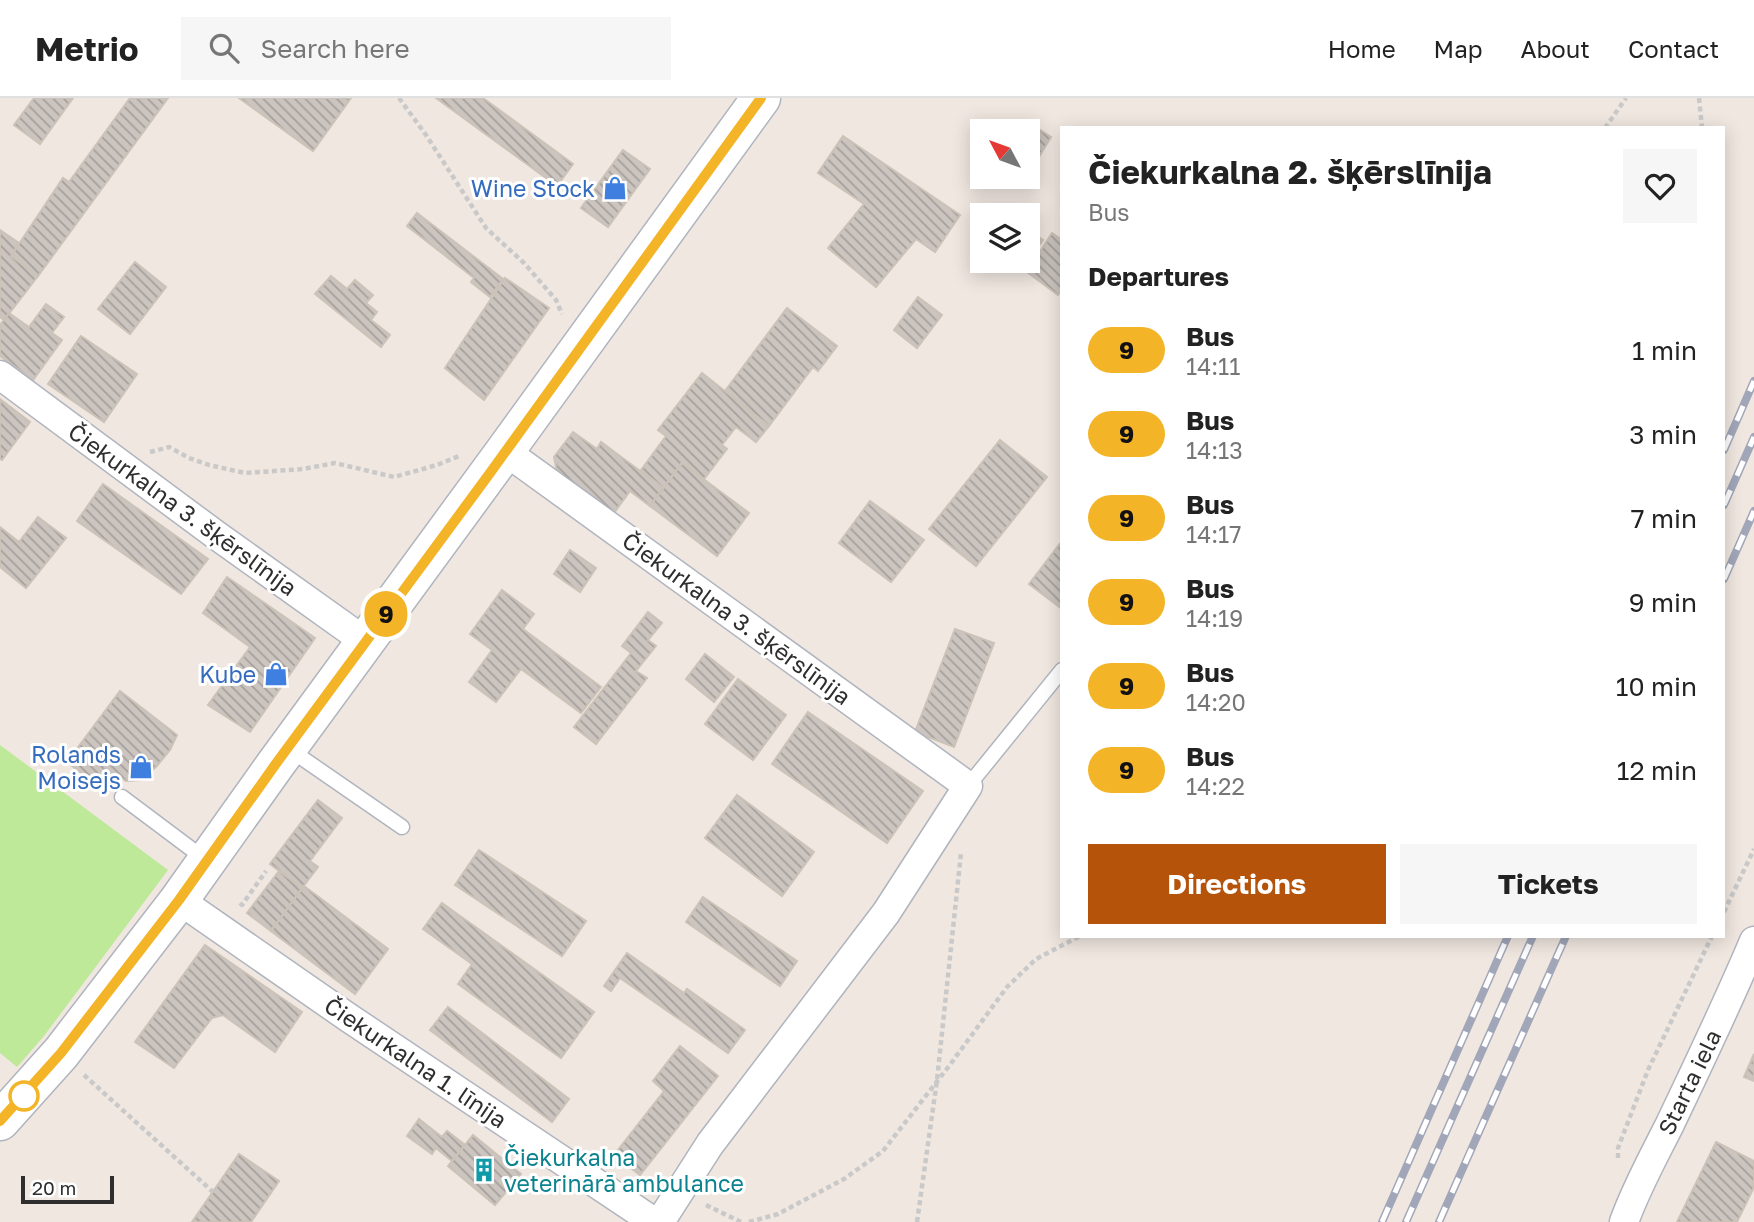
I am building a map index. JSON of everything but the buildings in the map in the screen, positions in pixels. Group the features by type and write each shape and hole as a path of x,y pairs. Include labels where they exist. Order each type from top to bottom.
{"street":[{"path":"0,1121 61,1053 179,900 761,98"},
{"name":"Čiekurkalna 3. šķērslīnija","path":"0,374 366,642"},
{"name":"Čiekurkalna 3. šķērslīnija","path":"505,451 968,786"},
{"path":"660,1222 710,1144 886,914 968,786"},
{"name":"Čiekurkalna 1. līnija","path":"179,900 654,1222"},
{"name":"Starta iela","path":"1624,1222 1634,1195 1728,1001 1754,941"}],"lane":[{"path":"968,786 1060,672"},
{"path":"288,748 402,827"},
{"path":"122,797 207,860"}],"path":[{"path":"399,98 486,228 524,263 556,300 566,321"},
{"path":"1606,126 1626,98"},
{"path":"1699,98 1702,126"},
{"path":"120,463 169,447 209,465 245,473 303,469 335,463 394,477 437,465 463,454"},
{"path":"1725,910 1754,849"},
{"path":"917,1222 937,1080 961,853"},
{"path":"233,898 242,905 267,871"},
{"path":"749,1222 778,1213 844,1179 883,1151 1007,987 1036,959 1076,938"},
{"path":"1618,1160 1618,1148 1648,1070 1711,938"},
{"path":"79,1069 213,1192"},
{"path":"680,1192 741,1222"}],"green space":[{"path":"0,745 168,870 44,1036 17,1067 0,1053"}],"railway":[{"path":"1725,448 1754,381"},
{"path":"1725,503 1754,437"},
{"path":"1725,577 1754,511"},
{"path":"1382,1222 1507,938"},
{"path":"1406,1222 1532,938"},
{"path":"1439,1222 1565,938"}],"bus line":[{"name":"9","path":"0,1121 61,1053 179,900 761,98"}],"place":[{"name":"Wine Stock","path":"615,188"},
{"name":"Kube","path":"276,674"},
{"name":"Rolands Moisejs","path":"141,767"},
{"name":"Čiekurkalna veterinārā ambulance","path":"484,1170"}]}
